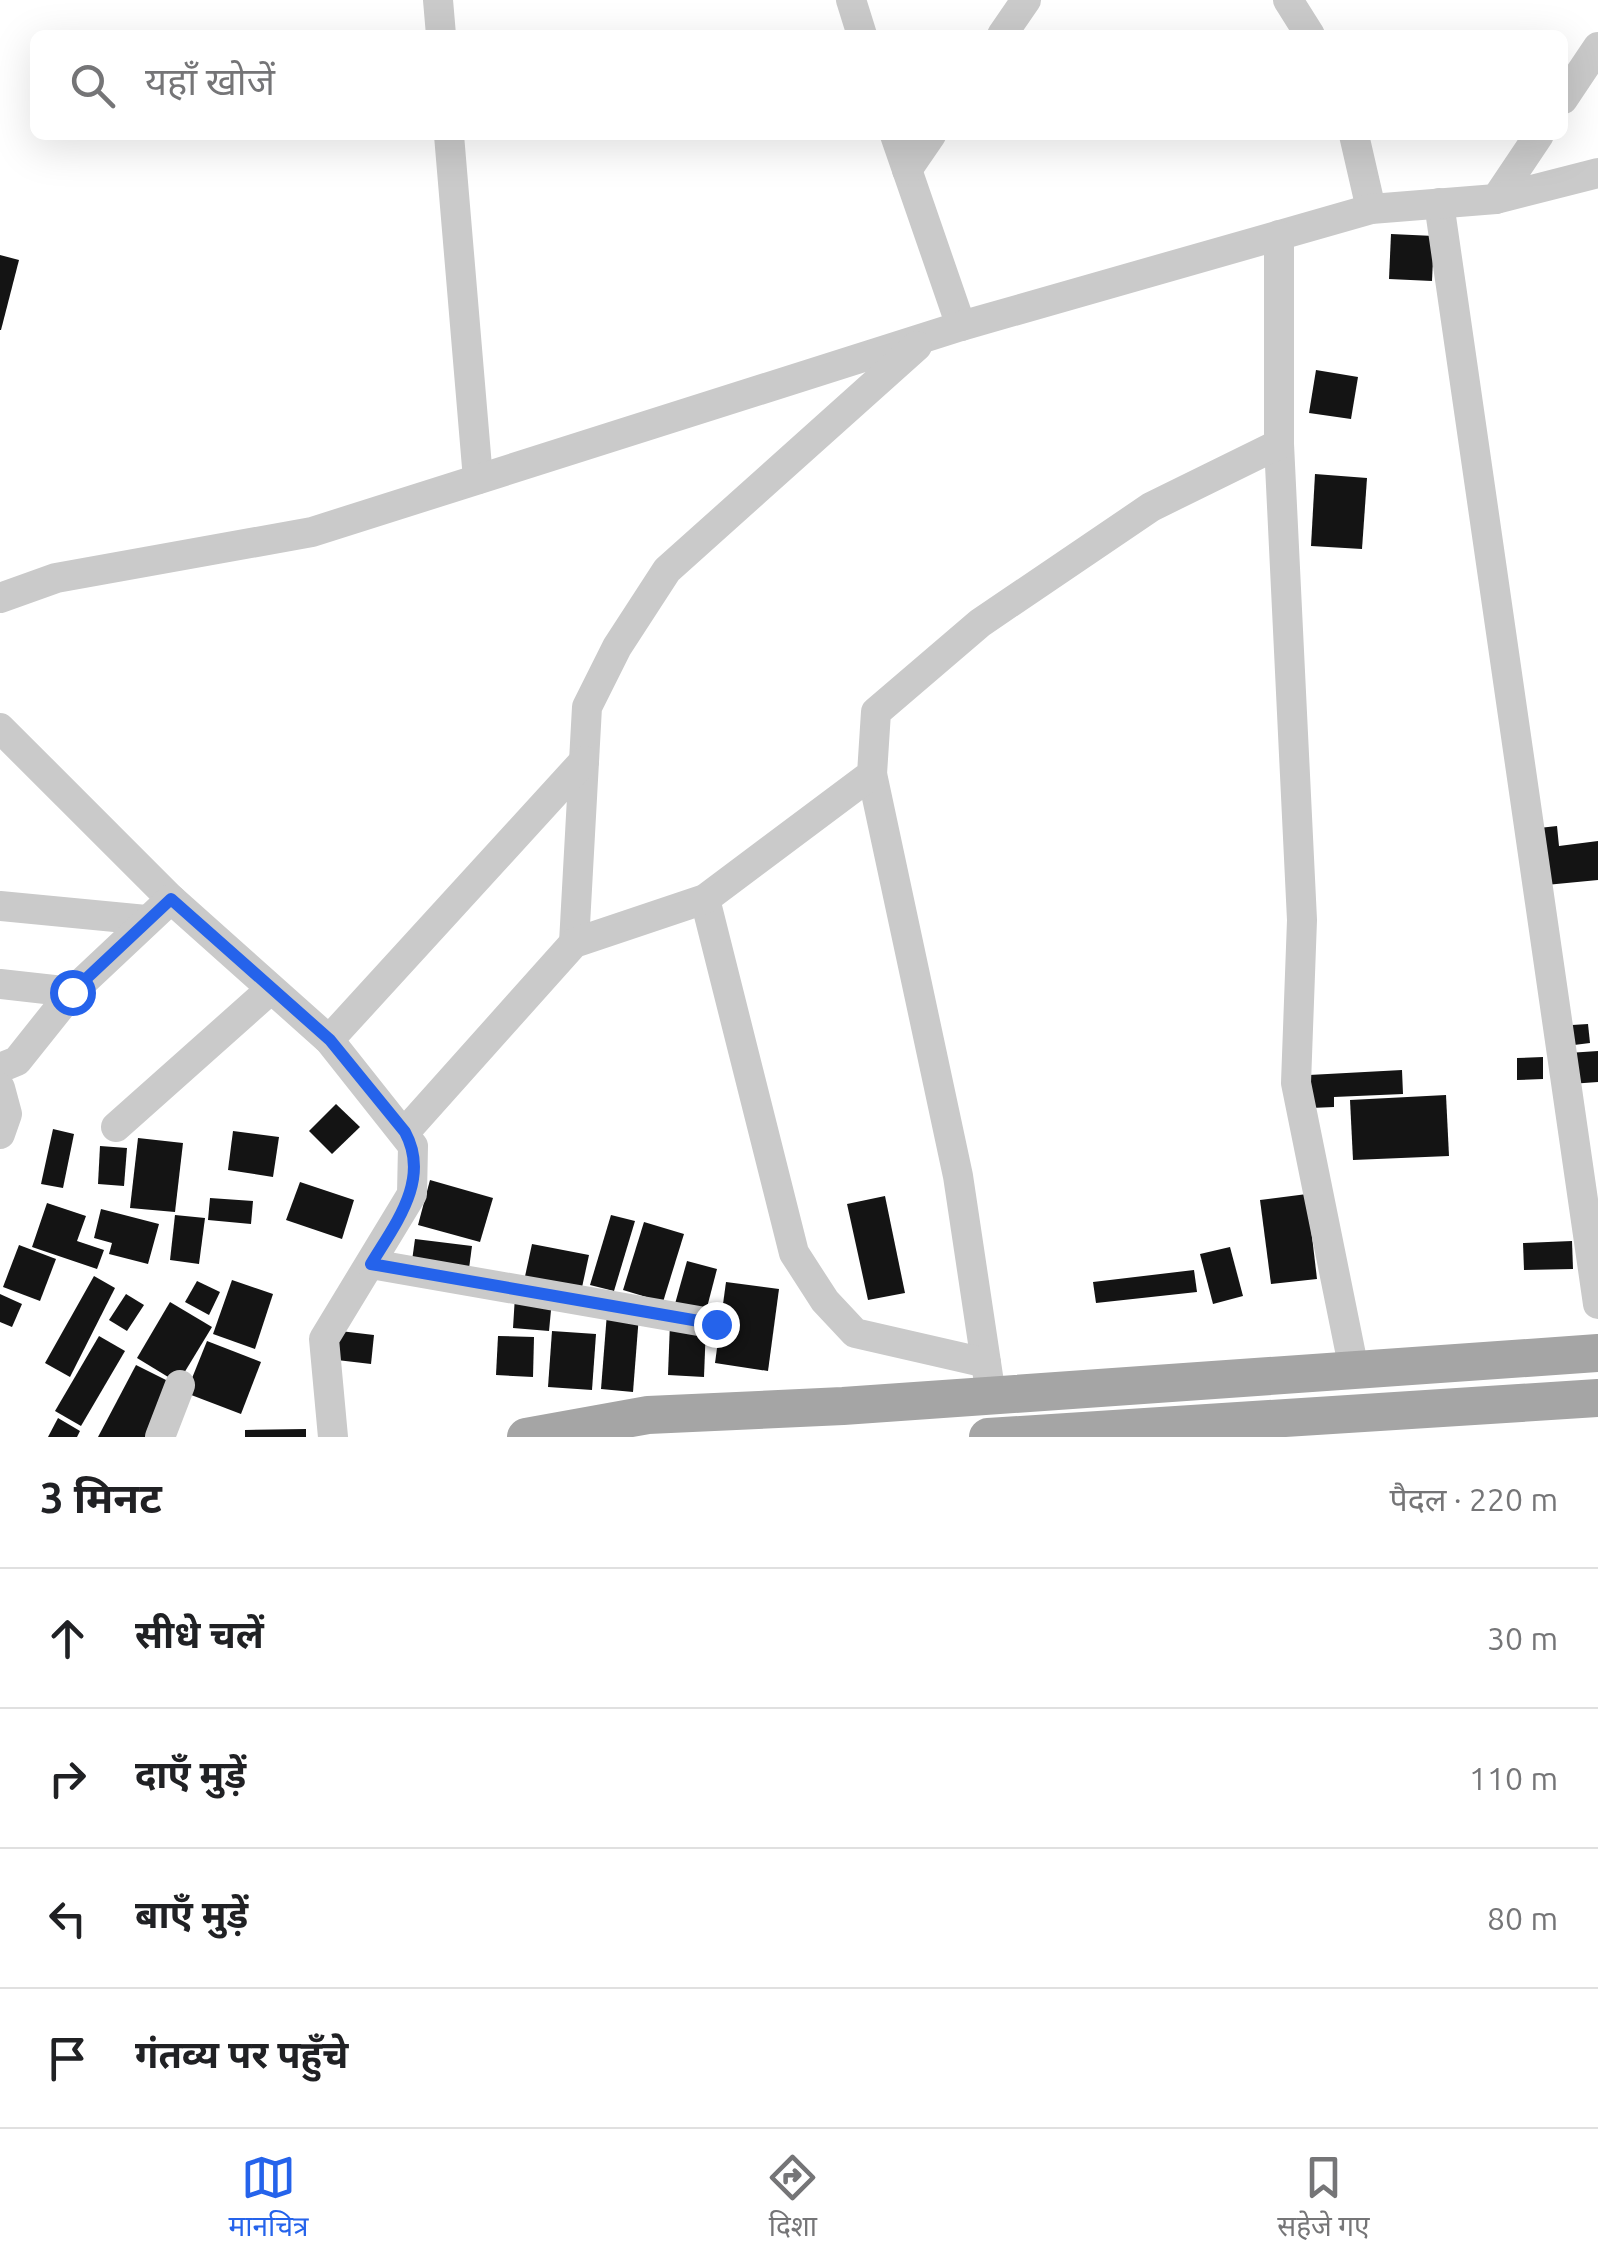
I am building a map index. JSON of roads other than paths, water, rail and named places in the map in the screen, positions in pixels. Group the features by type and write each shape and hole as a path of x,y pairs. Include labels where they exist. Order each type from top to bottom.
{"main road":[{"path":"526,1437 648,1415 989,1379 1354,1370 1598,1353"},
{"path":"988,1437 1432,1422 1598,1398"}],"street":[{"path":"438,0 441,30"},
{"path":"850,0 860,30"},
{"path":"1005,30 1026,0"},
{"path":"1288,0 1307,30"},
{"path":"1568,92 1598,47"},
{"path":"449,140 478,480"},
{"path":"898,140 961,326"},
{"path":"907,170 928,140"},
{"path":"1355,140 1372,209"},
{"path":"1496,199 1536,140"},
{"path":"0,598 56,578 312,532 961,326 1372,209 1496,199 1598,173"},
{"path":"1439,203 1598,1304"},
{"path":"1279,236 1279,444 1302,920 1296,1083 1354,1370"},
{"path":"574,944 587,708 617,648 667,570 926,337"},
{"path":"705,899 794,1254 825,1301 854,1333 989,1379 958,1176 872,774 876,712 980,623 1151,507 1279,444"},
{"path":"0,728 171,899 330,1040 413,1146 412,1194 324,1339 333,1437"},
{"path":"330,1040 584,761"},
{"path":"405,1132 574,944 705,899 872,774"},
{"path":"0,1068 16,1061 72,992 171,899"},
{"path":"0,906 146,920"},
{"path":"0,984 72,992"},
{"path":"116,1127 271,989"},
{"path":"0,1088 7,1114 0,1134"},
{"path":"371,1264 716,1324"},
{"path":"160,1437 180,1386"}]}
